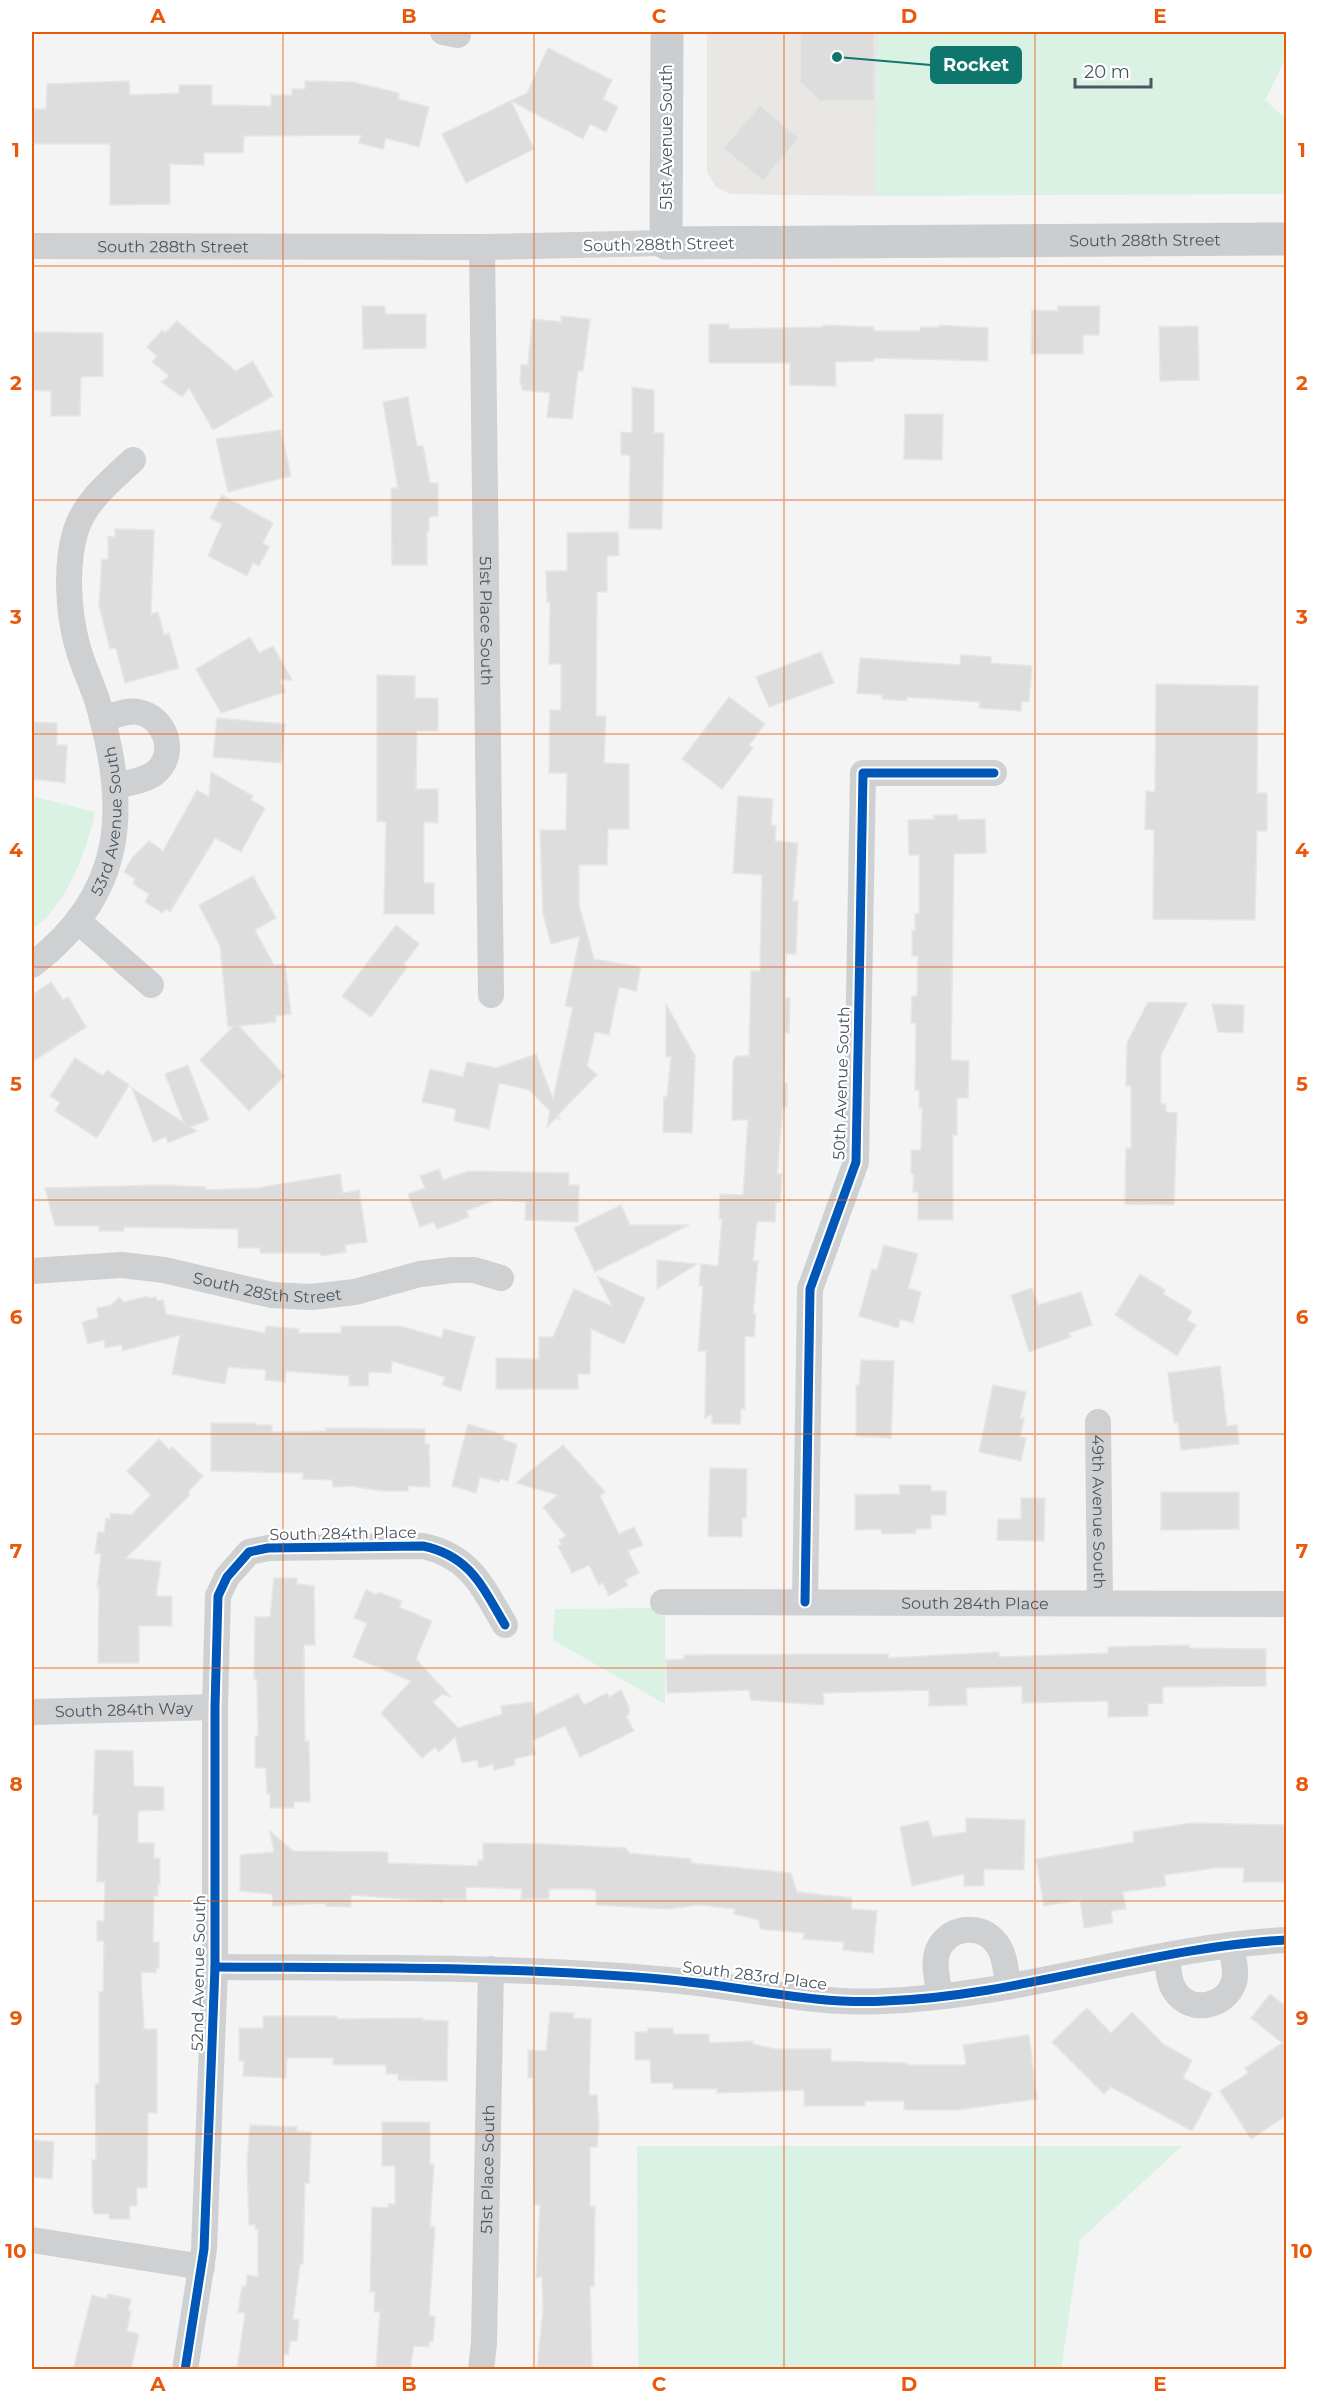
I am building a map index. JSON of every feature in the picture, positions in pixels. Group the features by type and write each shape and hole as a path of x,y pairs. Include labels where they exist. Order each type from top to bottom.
{"main road":[{"name":"51st Avenue South","path":"666,243 667,32"},
{"name":"South 288th Street","path":"666,243 1287,238"}],"street":[{"name":"South 288th Street","path":"32,246 482,247 666,243"},
{"name":"51st Place South","path":"482,247 491,995"},
{"name":"53rd Avenue South","path":"32,965 56,947 79,922 101,885 115,837 115,786 110,749 78,648 70,605 72,562 76,530 95,498 133,460"},
{"path":"102,719 137,711 150,716 160,724 166,736 167,750 163,763 154,773 142,779 115,786"},
{"name":"50th Avenue South","path":"805,1602 810,1288 856,1162 863,773 994,773"},
{"path":"79,922 151,985"},
{"name":"South 285th Street","path":"32,1270 123,1265 164,1269 272,1295 311,1297 356,1292 420,1274 453,1269 474,1269 501,1278"},
{"name":"49th Avenue South","path":"1098,1422 1100,1602"},
{"name":"South 284th Place","path":"227,1577 249,1552 268,1548 423,1546 445,1551 463,1563 477,1578 505,1624"},
{"name":"52nd Avenue South","path":"185,2370 202,2267 215,1967 215,1707 218,1596 227,1577"},
{"name":"South 284th Place","path":"663,1602 1287,1604"},
{"name":"South 284th Way","path":"32,1712 215,1707"},
{"path":"940,1996 936,1954 942,1942 952,1934 964,1929 977,1930 989,1936 998,1945 1008,1985"},
{"name":"South 283rd Place","path":"215,1967 491,1970 671,1980 797,1997 884,2002 1008,1985 1231,1945 1287,1940"},
{"path":"1167,1955 1174,1990 1183,2000 1194,2005 1208,2006 1220,2001 1229,1992 1234,1981 1231,1945"},
{"name":"51st Place South","path":"481,2370 484,2331 491,1970"},
{"path":"32,2240 202,2267"}],"shaded area":[{"path":"707,32 878,32 876,196 731,194 716,187 707,173"}],"green space":[{"path":"878,32 1286,32 1286,58 1265,100 1286,119 1286,194 876,196"},
{"path":"32,796 95,812 84,851 67,889 50,914 32,930"},
{"path":"665,1608 665,1704 553,1640 555,1609"},
{"path":"637,2146 1182,2146 1080,2240 1061,2370 638,2369"}],"building":[{"path":"800,32 874,32 874,100 820,101 800,82"},
{"path":"548,48 612,80 603,99 618,107 606,132 590,124 583,139 511,101 534,149 466,183 442,134 527,93"},
{"path":"129,81 130,95 179,93 179,85 212,85 212,105 271,106 271,95 292,95 292,89 305,89 305,81 353,82 399,93 398,99 429,107 419,147 386,138 383,149 359,143 361,135 244,136 243,153 204,153 204,165 170,164 170,204 110,205 110,144 32,144 32,109 46,109 47,84"},
{"path":"760,105 799,138 763,181 723,148"},
{"path":"362,306 385,306 385,314 426,314 426,348 363,349"},
{"path":"1058,306 1100,306 1099,335 1083,335 1083,354 1031,354 1032,310 1058,311"},
{"path":"561,316 590,319 583,371 578,371 572,419 547,417 550,393 522,390 522,385 520,385 521,365 528,365 532,319 561,322"},
{"path":"177,321 236,371 253,361 273,396 213,430 189,388 182,397 161,382 169,376 152,362 157,356 147,347 162,330 165,333"},
{"path":"709,324 729,324 729,329 823,327 823,325 874,327 874,331 920,331 920,327 939,327 939,325 988,328 988,361 874,358 874,361 835,362 836,386 790,385 790,363 709,363"},
{"path":"1198,326 1199,380 1160,381 1159,327"},
{"path":"32,332 103,333 103,376 81,377 80,416 51,416 51,391 32,390"},
{"path":"632,387 654,390 654,433 664,433 662,529 629,529 630,455 621,455 621,432 632,433"},
{"path":"408,397 417,446 423,446 430,483 438,483 438,516 429,517 427,565 392,565 391,488 398,488 383,402"},
{"path":"905,414 943,414 942,460 904,459"},
{"path":"281,430 291,476 228,492 216,439"},
{"path":"222,495 273,523 263,543 269,547 259,566 253,563 247,576 208,556 222,524 210,518"},
{"path":"115,529 154,530 151,614 158,612 164,635 169,633 179,668 125,683 116,648 110,649 99,605 102,559 108,560 108,536 115,537"},
{"path":"618,532 619,555 607,556 607,592 597,592 596,716 606,716 604,763 629,764 629,829 608,829 607,865 579,865 579,905 594,959 641,967 636,991 619,987 609,1035 595,1032 587,1066 597,1075 558,1115 560,1120 557,1117 547,1127 550,1111 529,1090 499,1083 489,1129 454,1121 456,1109 422,1102 430,1069 463,1077 467,1062 496,1068 536,1054 553,1099 573,1007 565,1006 580,936 551,944 543,914 540,830 566,830 567,773 549,773 550,710 561,710 561,664 549,664 550,602 547,602 546,571 567,571 567,533"},
{"path":"250,637 259,653 273,646 292,680 280,680 285,692 221,713 196,669"},
{"path":"821,652 834,683 769,707 756,677"},
{"path":"961,655 991,657 991,663 1032,666 1029,702 1022,701 1021,711 979,708 980,702 907,697 907,701 882,699 882,695 857,693 860,658 960,665"},
{"path":"377,675 415,676 415,698 438,698 438,731 417,731 416,789 438,789 438,823 424,822 424,883 434,883 434,914 384,914 386,822 377,821"},
{"path":"1156,684 1258,686 1257,793 1267,793 1267,831 1257,831 1255,920 1153,919 1154,830 1145,829 1146,791 1155,792"},
{"path":"729,697 765,724 749,745 753,748 722,789 682,759"},
{"path":"217,718 285,724 281,763 213,757"},
{"path":"32,722 57,723 57,745 67,745 65,783 32,779"},
{"path":"211,772 253,796 251,800 265,808 241,852 215,838 170,912 166,909 163,913 145,902 149,894 133,884 135,879 124,872 132,858 149,841 163,851 197,790 209,797"},
{"path":"738,796 773,799 771,825 776,826 775,841 798,843 793,901 798,901 796,954 786,954 785,998 790,998 789,1033 785,1033 784,1083 787,1083 787,1107 783,1107 777,1174 782,1174 780,1202 776,1202 775,1222 757,1221 753,1261 758,1261 753,1314 756,1314 754,1337 745,1336 745,1409 741,1409 740,1424 712,1424 712,1414 705,1418 706,1351 698,1351 703,1286 699,1286 701,1264 718,1266 722,1219 719,1219 720,1194 743,1195 748,1120 732,1120 733,1061 736,1056 749,1056 751,971 760,971 762,875 733,873"},
{"path":"933,815 958,815 958,820 985,819 986,853 954,854 951,1060 969,1061 968,1098 957,1098 957,1135 953,1135 953,1220 918,1220 918,1192 913,1192 914,1174 911,1174 911,1150 921,1150 922,1108 919,1108 919,1090 915,1090 916,1023 911,1023 912,996 917,996 918,956 912,956 912,931 915,931 915,914 919,914 919,855 909,855 908,820 934,819"},
{"path":"253,876 276,918 255,930 274,965 285,964 291,1014 275,1016 276,1022 239,1026 285,1076 249,1111 200,1060 234,1026 228,1027 220,946 199,905"},
{"path":"396,925 419,944 404,964 407,967 371,1017 342,996"},
{"path":"51,982 63,1000 68,997 86,1027 32,1062 32,995"},
{"path":"1148,1002 1187,1003 1161,1055 1161,1104 1166,1104 1166,1112 1177,1113 1174,1205 1125,1204 1126,1148 1131,1148 1131,1086 1126,1086 1127,1043"},
{"path":"666,1004 696,1058 692,1058 695,1060 692,1133 663,1132 664,1096 667,1097 671,1057 666,1057"},
{"path":"1212,1004 1244,1005 1243,1033 1218,1032"},
{"path":"75,1058 103,1076 107,1070 129,1085 97,1138 55,1111 60,1102 50,1096"},
{"path":"188,1065 209,1120 190,1127 197,1131 168,1143 166,1137 153,1142 132,1088 184,1123 165,1074"},
{"path":"439,1169 443,1180 468,1171 569,1173 569,1185 579,1185 578,1222 525,1220 526,1202 495,1200 466,1211 469,1217 437,1229 434,1222 420,1227 408,1194 425,1188 420,1176"},
{"path":"340,1174 343,1193 359,1190 367,1242 345,1245 346,1252 320,1256 320,1253 260,1253 260,1248 238,1248 238,1229 124,1227 124,1231 99,1231 99,1226 55,1226 45,1188 162,1185 206,1187 206,1190 257,1188"},
{"path":"621,1205 630,1225 689,1225 595,1272 574,1228"},
{"path":"884,1245 918,1254 908,1288 921,1292 913,1323 900,1319 898,1328 859,1316 872,1269 877,1270"},
{"path":"657,1260 697,1264 657,1289"},
{"path":"1140,1274 1165,1290 1163,1294 1192,1311 1187,1320 1196,1325 1177,1356 1115,1315"},
{"path":"597,1276 645,1298 624,1344 591,1329 590,1374 578,1374 578,1389 496,1389 496,1358 539,1359 539,1337 553,1337 574,1289 612,1306"},
{"path":"1032,1288 1038,1305 1081,1292 1092,1325 1069,1333 1071,1337 1029,1352 1011,1295"},
{"path":"148,1296 149,1298 156,1297 157,1301 163,1300 166,1314 265,1333 266,1326 299,1329 298,1333 341,1333 341,1326 400,1326 442,1338 444,1329 475,1337 461,1391 442,1385 445,1377 392,1361 391,1373 369,1372 368,1386 349,1386 349,1376 286,1371 285,1382 265,1380 266,1370 228,1367 225,1384 172,1374 180,1335 122,1351 122,1345 105,1348 104,1340 88,1344 82,1322 98,1318 97,1308 111,1305 119,1297 124,1302"},
{"path":"861,1360 894,1361 891,1438 856,1436 856,1385 859,1385"},
{"path":"1220,1366 1227,1426 1237,1425 1239,1444 1181,1450 1178,1422 1174,1423 1168,1373"},
{"path":"993,1385 1026,1392 1020,1418 1024,1418 1020,1437 1026,1438 1021,1461 979,1452"},
{"path":"211,1423 272,1425 272,1432 326,1431 326,1428 425,1429 425,1444 429,1444 430,1487 408,1486 408,1491 381,1491 351,1486 333,1487 332,1480 303,1479 303,1473 211,1471"},
{"path":"468,1424 504,1435 503,1440 517,1444 508,1481 500,1479 499,1482 480,1477 476,1493 452,1486"},
{"path":"159,1439 169,1450 172,1447 203,1476 188,1492 190,1495 126,1558 161,1562 156,1596 172,1596 172,1626 139,1626 139,1663 98,1663 99,1586 97,1587 101,1554 95,1553 98,1532 104,1533 106,1518 110,1519 110,1513 131,1515 151,1495 127,1471"},
{"path":"563,1445 605,1492 600,1496 619,1534 634,1527 643,1545 628,1551 639,1573 625,1580 628,1585 609,1596 603,1583 599,1585 589,1565 572,1573 558,1546 562,1545 559,1540 566,1536 543,1507 558,1495 516,1483"},
{"path":"710,1468 747,1469 746,1518 742,1518 742,1537 708,1536"},
{"path":"899,1485 931,1485 931,1491 946,1491 946,1515 931,1515 931,1529 916,1529 916,1533 882,1534 881,1529 855,1530 855,1495 900,1494"},
{"path":"1161,1492 1239,1492 1239,1529 1161,1530"},
{"path":"1021,1498 1045,1498 1044,1541 997,1540 998,1519 1021,1519"},
{"path":"274,1578 297,1578 297,1584 314,1586 315,1645 304,1645 305,1741 309,1741 310,1802 294,1802 294,1808 270,1808 266,1768 255,1768 255,1736 258,1736 257,1679 254,1679 255,1617 270,1617"},
{"path":"366,1590 402,1601 399,1607 432,1621 416,1659 451,1697 442,1694 433,1702 458,1728 502,1714 501,1706 532,1702 535,1715 578,1694 584,1705 607,1693 609,1697 621,1690 629,1707 629,1715 626,1716 634,1731 580,1757 565,1726 532,1741 536,1754 514,1759 515,1765 494,1770 493,1764 479,1768 477,1760 462,1763 455,1737 439,1752 435,1747 422,1758 381,1713 411,1681 353,1657 367,1623 354,1618"},
{"path":"1189,1645 1189,1648 1266,1649 1266,1686 1162,1687 1163,1703 1148,1704 1148,1716 1108,1717 1108,1701 1022,1703 1022,1686 966,1688 967,1705 929,1706 929,1690 823,1693 824,1705 751,1700 749,1690 667,1693 666,1660 684,1659 684,1655 888,1654 889,1658 999,1652 999,1657 1108,1653 1108,1647"},
{"path":"95,1750 133,1751 134,1786 164,1787 164,1810 138,1811 138,1843 154,1843 154,1858 160,1859 160,1885 158,1884 158,1896 154,1896 153,1942 159,1942 159,1968 156,1968 156,1973 141,1972 144,2029 157,2029 157,2113 148,2113 147,2188 137,2188 137,2206 129,2206 130,2219 109,2219 109,2214 94,2214 92,2206 92,2160 96,2160 95,2085 99,2083 99,1992 103,1992 104,1941 97,1941 97,1921 104,1921 105,1882 97,1882 98,1815 93,1815"},
{"path":"966,1818 1025,1820 1024,1870 984,1869 984,1886 964,1886 964,1874 912,1886 900,1827 928,1821 933,1837 966,1832"},
{"path":"1192,1823 1287,1825 1286,1882 1243,1882 1244,1868 1215,1868 1164,1875 1166,1886 1123,1892 1126,1909 1111,1911 1113,1923 1084,1928 1080,1900 1044,1906 1036,1859 1134,1842 1133,1832"},
{"path":"270,1831 293,1851 388,1852 388,1863 478,1866 478,1860 483,1860 483,1843 544,1844 626,1848 629,1853 691,1859 691,1863 791,1873 797,1892 852,1898 851,1909 877,1911 873,1953 843,1950 844,1942 803,1939 804,1933 760,1929 759,1920 734,1914 735,1909 698,1905 668,1909 596,1905 596,1891 591,1889 549,1889 549,1899 521,1899 522,1889 466,1887 466,1900 443,1899 443,1902 351,1895 351,1907 326,1906 326,1903 273,1906 272,1894 240,1891 240,1855 274,1852"},
{"path":"1270,1994 1287,2007 1287,2115 1251,2139 1220,2091 1248,2073 1245,2068 1282,2043 1251,2018"},
{"path":"1087,2008 1111,2033 1132,2012 1163,2044 1192,2060 1183,2078 1212,2094 1192,2131 1111,2087 1104,2094 1052,2042"},
{"path":"550,2012 574,2013 573,2018 591,2019 589,2095 597,2095 599,2126 597,2147 590,2147 590,2206 595,2206 594,2286 590,2286 592,2370 537,2369 543,2311 542,2277 536,2278 540,2205 534,2205 533,2078 528,2078 528,2050 546,2051"},
{"path":"263,2016 337,2016 337,2019 423,2018 423,2020 448,2021 447,2081 398,2080 398,2074 386,2074 386,2065 333,2065 333,2058 287,2058 286,2078 243,2076 244,2061 239,2061 239,2028 263,2028"},
{"path":"648,2028 673,2028 673,2034 709,2034 709,2043 753,2041 753,2044 775,2049 831,2049 831,2061 907,2063 907,2065 966,2065 963,2045 1029,2035 1037,2099 957,2110 904,2110 904,2101 865,2101 865,2106 804,2106 804,2090 717,2093 717,2089 673,2089 673,2083 651,2083 650,2060 635,2060 635,2032 648,2032"},
{"path":"382,2122 430,2122 430,2164 434,2164 430,2227 435,2227 429,2316 435,2316 433,2342 429,2341 429,2347 414,2346 410,2370 376,2370 380,2312 374,2312 375,2292 370,2292 372,2207 388,2208 388,2204 395,2204 395,2166 382,2166"},
{"path":"250,2125 297,2127 297,2131 311,2132 309,2183 305,2183 303,2264 300,2264 293,2319 299,2320 297,2341 290,2341 288,2355 284,2354 281,2370 237,2370 245,2313 238,2312 242,2286 246,2287 247,2275 258,2277 258,2229 255,2229 255,2225 249,2225 247,2161"},
{"path":"32,2140 54,2142 52,2179 32,2177"},
{"path":"108,2294 131,2299 127,2331 139,2334 131,2370 73,2370 92,2295 107,2299"}],"cycle path":[{"path":"805,1602 810,1289 856,1162 863,773 994,773"},
{"path":"185,2370 204,2249 215,1967 215,1707 218,1596 227,1577 249,1552 268,1548 423,1546 452,1557 464,1565 481,1586 505,1625"},
{"path":"215,1967 556,1972 670,1980 804,1998 885,2001 986,1990 1186,1952 1236,1944 1286,1940"}],"place":[{"name":"Rocket","path":"837,57"}]}
